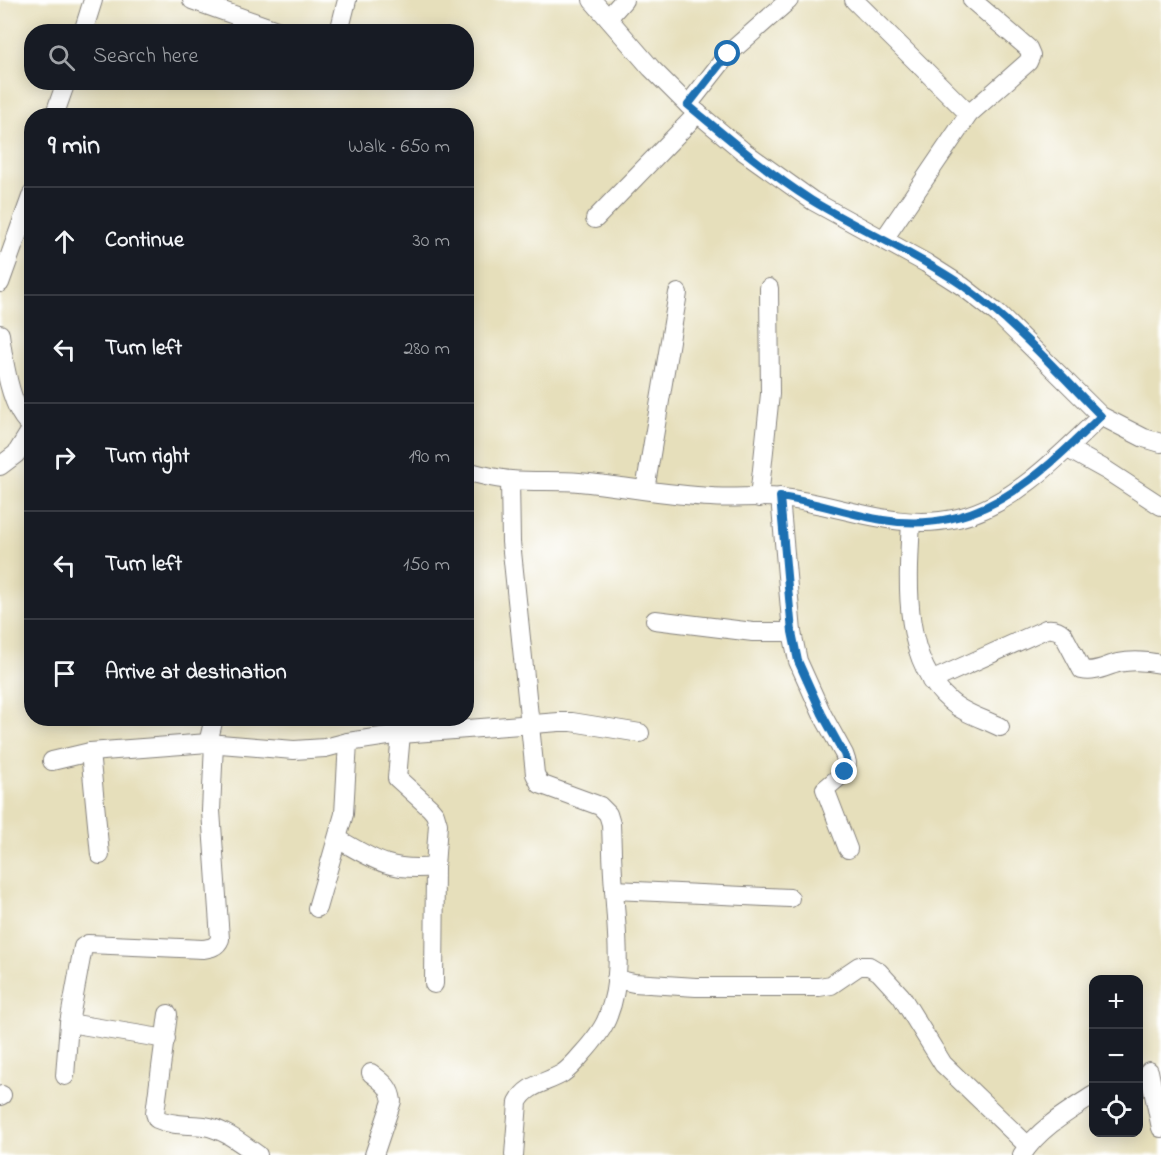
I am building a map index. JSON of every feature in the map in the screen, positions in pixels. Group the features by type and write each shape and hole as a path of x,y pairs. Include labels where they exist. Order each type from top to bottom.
{"street":[{"path":"86,24 93,0"},
{"path":"192,0 260,24"},
{"path":"341,24 347,0"},
{"path":"592,0 651,68 693,109 781,180 813,201 884,239 962,286 998,314 1101,416 1144,438 1161,443"},
{"path":"608,18 624,0"},
{"path":"595,219 693,109 728,54 789,0"},
{"path":"854,0 969,114"},
{"path":"884,239 969,114 1028,62 1031,55 1028,48 972,0"},
{"path":"57,108 63,90"},
{"path":"0,283 24,216"},
{"path":"759,498 770,394 769,288"},
{"path":"645,490 678,293"},
{"path":"0,334 2,358 18,410 24,420"},
{"path":"474,473 510,480 577,482 685,496 780,497 884,520 936,522 981,511 1028,481 1068,449 1101,416"},
{"path":"0,466 16,454 24,440"},
{"path":"1068,449 1106,470 1161,506"},
{"path":"510,480 511,542 535,774 540,784 600,806 608,814 611,824 619,935 616,979 608,1016 599,1033 582,1055 563,1072 529,1088 521,1096 518,1102 513,1155"},
{"path":"780,497 792,632 798,661 847,763 845,772 825,789 848,849"},
{"path":"911,522 907,580 909,605 914,633 931,681 952,703 1000,727"},
{"path":"655,620 753,632 792,632"},
{"path":"931,681 1052,628 1063,634 1082,670 1088,672 1119,663 1139,661 1161,664"},
{"path":"52,761 90,752 211,743 294,750 325,748 401,734 572,722 640,733"},
{"path":"65,1076 69,1023 83,947 88,944 202,949 215,946 220,939 211,811 213,726"},
{"path":"401,734 397,778 435,814 438,824 435,867 434,984"},
{"path":"317,908 344,814 348,742"},
{"path":"90,752 100,855"},
{"path":"338,839 385,865 403,868 435,867"},
{"path":"614,890 790,897"},
{"path":"616,979 634,983 696,987 819,987 831,985 858,966 870,966 890,982 944,1064 1025,1150 1064,1114 1089,1098"},
{"path":"168,1014 155,1113 157,1119 183,1125 206,1126 226,1134 258,1155"},
{"path":"69,1023 166,1039"},
{"path":"1150,1071 1161,1128"},
{"path":"371,1073 386,1085 392,1101 374,1155"}],"route":[{"path":"728,54 688,105 743,151 813,201 926,263 962,286 998,314 1101,416 1068,449 1028,481 981,511 959,518 936,522 884,520 780,497 792,632 798,661 822,714 844,754 847,763 845,772"}]}
